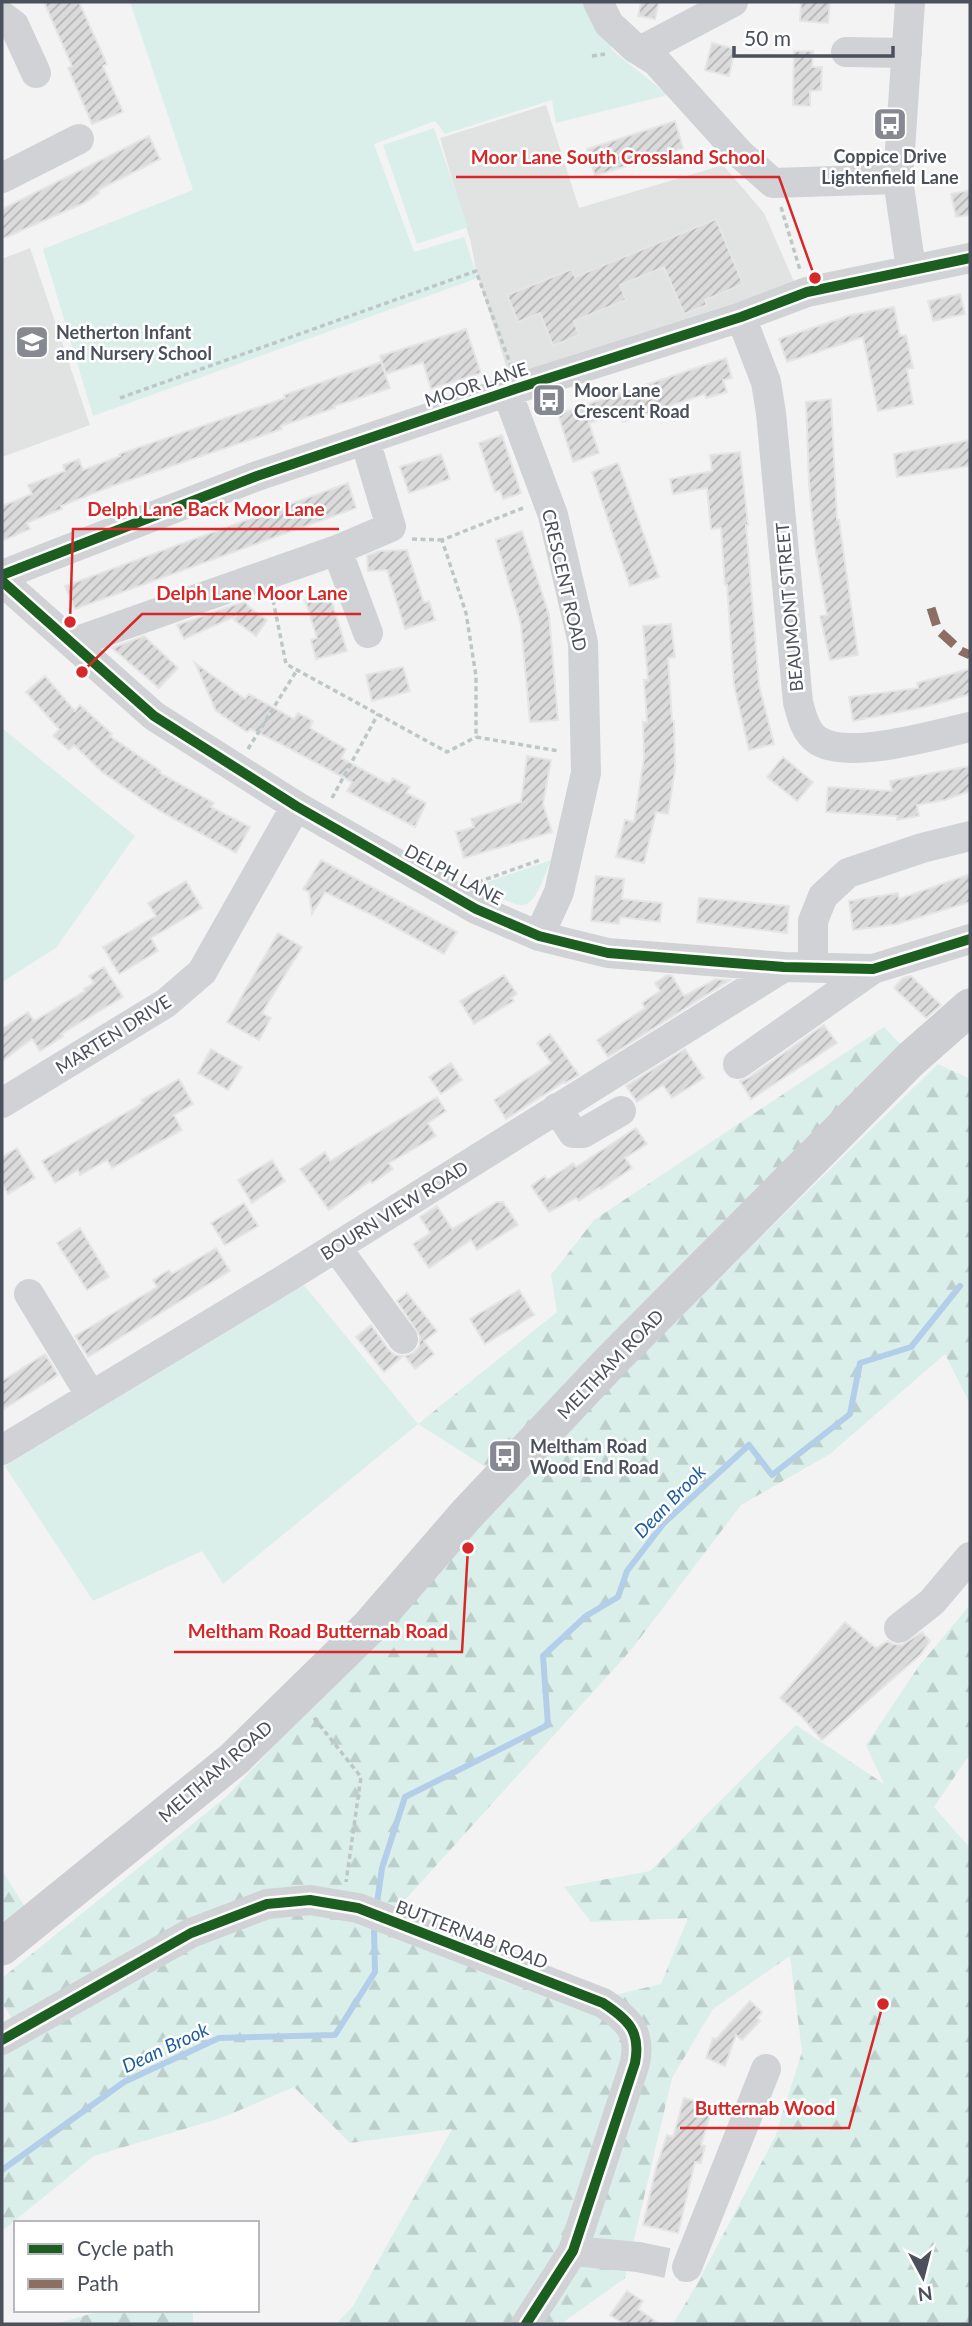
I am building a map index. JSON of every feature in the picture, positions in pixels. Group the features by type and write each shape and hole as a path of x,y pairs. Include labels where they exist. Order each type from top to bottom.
{"main road":[{"name":"MELTHAM ROAD","path":"2,1947 234,1759 298,1697 369,1627 466,1515 612,1360 911,1059 970,1007"}],"street":[{"path":"598,2 608,24 656,61 740,154 773,183 898,179"},
{"path":"640,51 733,2"},
{"path":"910,2 898,179 911,269"},
{"path":"2,16 14,25 36,73"},
{"path":"846,52 907,54"},
{"path":"2,178 79,139"},
{"name":"MOOR LANE","path":"2,575 257,476 741,317 807,292 970,258"},
{"name":"BEAUMONT STREET","path":"741,317 766,383 771,413 798,702 803,721 816,739 837,747 858,750 970,727"},
{"name":"CRESCENT ROAD","path":"513,390 553,515 583,643 586,773 559,892 539,936"},
{"path":"72,643 337,550 391,527 365,440"},
{"path":"337,550 368,632"},
{"name":"DELPH LANE","path":"2,581 154,716 308,813 475,909 539,936 608,953 799,967 873,969 970,939"},
{"name":"MARTEN DRIVE","path":"2,1103 166,1003 202,972 308,813"},
{"path":"799,967 823,897 848,873 922,848 970,836"},
{"name":"BOURN VIEW ROAD","path":"2,1450 336,1247 557,1108 799,967"},
{"path":"738,1064 873,969"},
{"path":"557,1108 573,1133 583,1133 621,1111"},
{"path":"336,1247 403,1339"},
{"path":"29,1294 91,1396"},
{"path":"899,1628 932,1602 970,1557"},
{"name":"BUTTERNAB ROAD","path":"2,2040 191,1933 267,1904 310,1900 358,1908 603,2003 620,2014 632,2027 638,2047 635,2063 573,2251 526,2324"},
{"path":"687,2267 766,2070"},
{"path":"573,2251 638,2257"}],"path":[{"path":"773,183 807,292"},
{"path":"120,398 476,271 513,390"},
{"path":"476,737 475,676 466,612 442,540 547,499"},
{"path":"267,574 286,664 447,751 476,737 586,755"},
{"path":"236,768 297,670"},
{"path":"308,813 378,714"},
{"path":"447,892 568,850"},
{"path":"298,1697 361,1777 343,1906"}],"shaded area":[{"path":"546,105 579,208 723,165 764,213 795,284 509,375 476,271 471,243 440,138"},
{"name":"Netherton Infant and Nursery School","path":"30,248 90,425 2,457 2,259"}],"green space":[{"path":"130,2 592,2 612,50 668,95 556,123 552,100 445,134 435,121 374,144 414,252 464,237 478,278 93,416 43,249 193,190"},
{"path":"434,128 468,227 417,244 383,145"},
{"path":"2,728 135,836 56,948 2,982"},
{"path":"551,860 538,891 526,904 509,902 479,885"},
{"path":"884,1027 902,1046 492,1471 418,1424 557,1312 551,1275 594,1220"},
{"path":"938,1064 970,1079 970,1404 945,1354 830,1454 741,1505 631,1650 405,1900 407,1935 502,1981 577,2004 661,1984 688,1918 591,1922 564,1887 650,1871 796,1725 884,1784 866,1745 919,1666 970,1605 970,1754 934,1807 970,1848 970,2324 673,2324 775,2137 802,2052 790,1956 713,2009 672,2078 625,2278 561,2324 336,2324 353,2306 452,2129 350,2143 294,2087 221,2118 94,2156 2,2231 2,2048 24,2037 2,2003 2,1978 226,1797 645,1350"},
{"path":"304,1285 418,1424 223,1584 202,1551 93,1601 5,1466"},
{"path":"2,1870 26,1909 2,1928"},
{"path":"97,2312 193,2312 193,2324 55,2324"}],"building":[{"path":"44,2 79,2 107,64 103,66 123,112 92,124 68,68 72,66"},
{"path":"641,2 659,2 655,19 638,16"},
{"path":"801,2 830,2 828,23 800,21"},
{"path":"712,43 735,49 729,76 705,70"},
{"path":"794,51 813,51 812,67 822,67 821,90 810,91 810,106 793,105"},
{"path":"675,121 683,148 595,176 587,149"},
{"path":"149,136 160,159 98,190 99,193 84,203 2,239 2,209"},
{"path":"970,190 970,215 956,217 951,194"},
{"path":"716,219 743,284 705,300 707,305 684,314 664,267 620,285 626,300 574,321 579,335 553,346 540,313 518,322 507,295 572,269 575,277"},
{"path":"960,294 965,314 933,321 928,301"},
{"path":"894,307 900,336 906,335 913,368 907,369 913,404 878,411 863,337 787,362 779,339 851,315"},
{"path":"466,329 481,373 431,389 423,362 386,374 380,356"},
{"path":"726,358 732,378 723,380 727,392 706,398 705,394 623,422 620,414 589,423 599,453 573,462 558,414"},
{"path":"381,362 390,388 281,426 282,429 112,486 61,506 62,509 27,523 30,529 2,541 2,506 32,494 28,485 65,471 63,465 79,459 83,470 120,456 119,454 285,398 284,395"},
{"path":"831,399 837,520 858,655 830,660 820,616 827,615 815,546 806,402"},
{"path":"502,435 521,493 503,499 500,490 495,492 479,443"},
{"path":"970,440 970,466 897,477 894,454"},
{"path":"740,452 759,685 774,744 749,750 734,685 721,528 711,529 707,488 673,494 670,479 712,471 710,455"},
{"path":"441,454 450,479 409,493 400,467"},
{"path":"618,463 659,577 630,586 592,472"},
{"path":"348,483 356,508 75,609 65,586"},
{"path":"522,531 549,615 558,720 530,722 521,625 496,540"},
{"path":"407,550 424,603 429,601 435,620 405,629 387,570 368,571 367,556 379,551"},
{"path":"329,593 347,651 316,659 311,640 317,638 305,600"},
{"path":"245,601 267,620 256,636 234,620 236,616 184,639 177,625"},
{"path":"671,624 675,657 668,658 675,770 668,814 656,812 644,863 616,857 625,820 634,822 644,758 643,722 647,722 644,680 648,680 643,626"},
{"path":"144,636 178,668 159,688 112,648"},
{"path":"195,663 245,699 249,694 294,719 298,713 313,721 310,728 346,749 341,758 389,784 393,778 410,787 406,793 426,803 415,827 347,791 352,782 250,729 247,732 216,711"},
{"path":"403,667 410,691 372,701 366,675"},
{"path":"970,669 970,694 929,706 853,721 849,697 918,688 917,683"},
{"path":"45,676 75,711 80,705 112,734 110,736 161,771 160,773 214,803 211,807 250,827 236,853 158,810 102,772 74,745 69,750 53,736 59,729 26,692"},
{"path":"527,756 551,760 543,804 552,832 464,858 456,832 474,827 471,819 521,802"},
{"path":"783,757 813,782 797,801 767,777"},
{"path":"970,766 970,791 945,800 917,805 919,816 897,820 897,816 826,812 828,787 892,791 890,781"},
{"path":"321,860 457,932 444,954 325,892 312,914 309,892 303,889"},
{"path":"970,874 970,902 897,924 853,930 849,901 898,893 899,899"},
{"path":"596,876 624,879 622,899 662,903 660,922 620,917 619,924 591,921"},
{"path":"186,881 202,908 151,938 158,951 119,974 103,947 156,916 148,903"},
{"path":"699,898 789,906 787,933 697,922"},
{"path":"278,933 302,947 262,1013 271,1018 259,1040 227,1022"},
{"path":"104,967 123,997 61,1034 63,1036 40,1051 32,1039 2,1061 2,1029 28,1012 34,1021 85,991 84,989 94,983 89,976"},
{"path":"504,975 517,994 511,998 514,1001 474,1024 460,1001"},
{"path":"667,975 672,976 684,996 716,979 730,980 608,1057 597,1040 645,1008 642,1003 660,991 655,983"},
{"path":"911,976 941,1005 926,1018 894,988 903,978"},
{"path":"824,1025 837,1043 751,1099 740,1081"},
{"path":"550,1034 579,1075 506,1119 494,1100 551,1063 537,1043"},
{"path":"211,1049 242,1067 228,1090 198,1073"},
{"path":"685,1049 704,1078 672,1098 663,1085 637,1102 626,1086"},
{"path":"451,1063 462,1080 441,1094 429,1077"},
{"path":"179,1079 193,1104 174,1115 182,1130 112,1168 107,1160 80,1175 78,1170 55,1183 42,1161 143,1103 141,1100"},
{"path":"437,1097 446,1111 428,1123 436,1136 389,1163 393,1169 372,1183 370,1181 329,1210 300,1169 325,1152 330,1161"},
{"path":"636,1128 647,1144 625,1158 632,1168 579,1201 576,1198 549,1212 531,1186 545,1176 547,1180 573,1163 576,1167"},
{"path":"17,1148 35,1178 8,1194 2,1183 2,1157"},
{"path":"272,1160 285,1181 252,1203 238,1180"},
{"path":"497,1202 503,1202 518,1225 477,1250 471,1240 429,1268 413,1244 430,1233 420,1217 437,1206 452,1229"},
{"path":"244,1203 258,1226 225,1245 211,1223"},
{"path":"80,1228 109,1277 87,1290 57,1243"},
{"path":"216,1248 230,1271 88,1357 75,1336 157,1287 153,1280 169,1270 172,1274"},
{"path":"519,1290 534,1315 485,1344 470,1319"},
{"path":"407,1293 437,1331 424,1341 434,1354 415,1369 405,1356 419,1347 420,1336 397,1301"},
{"path":"371,1325 389,1350 395,1355 403,1356 384,1372 356,1337"},
{"path":"45,1354 58,1375 2,1410 2,1381"},
{"path":"845,1622 876,1648 888,1641 902,1645 922,1632 930,1641 920,1655 822,1740 802,1717 780,1698"},
{"path":"750,2001 762,2012 757,2018 760,2021 742,2040 736,2035 725,2066 706,2058 713,2038 716,2039"},
{"path":"684,2098 713,2106 701,2145 705,2146 701,2163 695,2162 678,2233 643,2225 656,2168 667,2135 673,2137"},
{"path":"627,2291 643,2301 638,2309 660,2324 624,2324 610,2315"}],"waterway":[{"name":"Dean Brook","path":"377,1903 382,1868 405,1797 548,1725 543,1656 586,1616 618,1597 627,1571 664,1523 749,1445 772,1475 850,1414 860,1363 911,1347 960,1286"},
{"name":"Dean Brook","path":"2,2170 124,2082 219,2038 335,2035 375,1972 374,1929"}],"tunnel":[{"path":"638,2257 687,2267"}],"marked path":[{"path":"931,608 938,630 961,651 970,655"}],"cycle path":[{"path":"2,575 257,476 518,388 741,317 807,292 970,258"},
{"path":"2,581 154,716 296,806 476,909 539,936 608,953 784,967 873,969 970,939"},
{"path":"2,2040 191,1933 267,1904 310,1900 358,1908 603,2003 620,2015 631,2028 636,2043 635,2063 573,2251 526,2324"}],"place":[{"name":"Coppice Drive Lightenfield Lane","path":"890,124"},
{"name":"Moor Lane South Crossland School","path":"815,278"},
{"name":"Netherton Infant and Nursery School","path":"32,342"},
{"name":"Moor Lane Crescent Road","path":"549,400"},
{"name":"Delph Lane Back Moor Lane","path":"70,622"},
{"name":"Delph Lane Moor Lane","path":"82,672"},
{"name":"Meltham Road Wood End Road","path":"505,1456"},
{"name":"Meltham Road Butternab Road","path":"468,1548"},
{"name":"Butternab Wood","path":"883,2004"}]}
